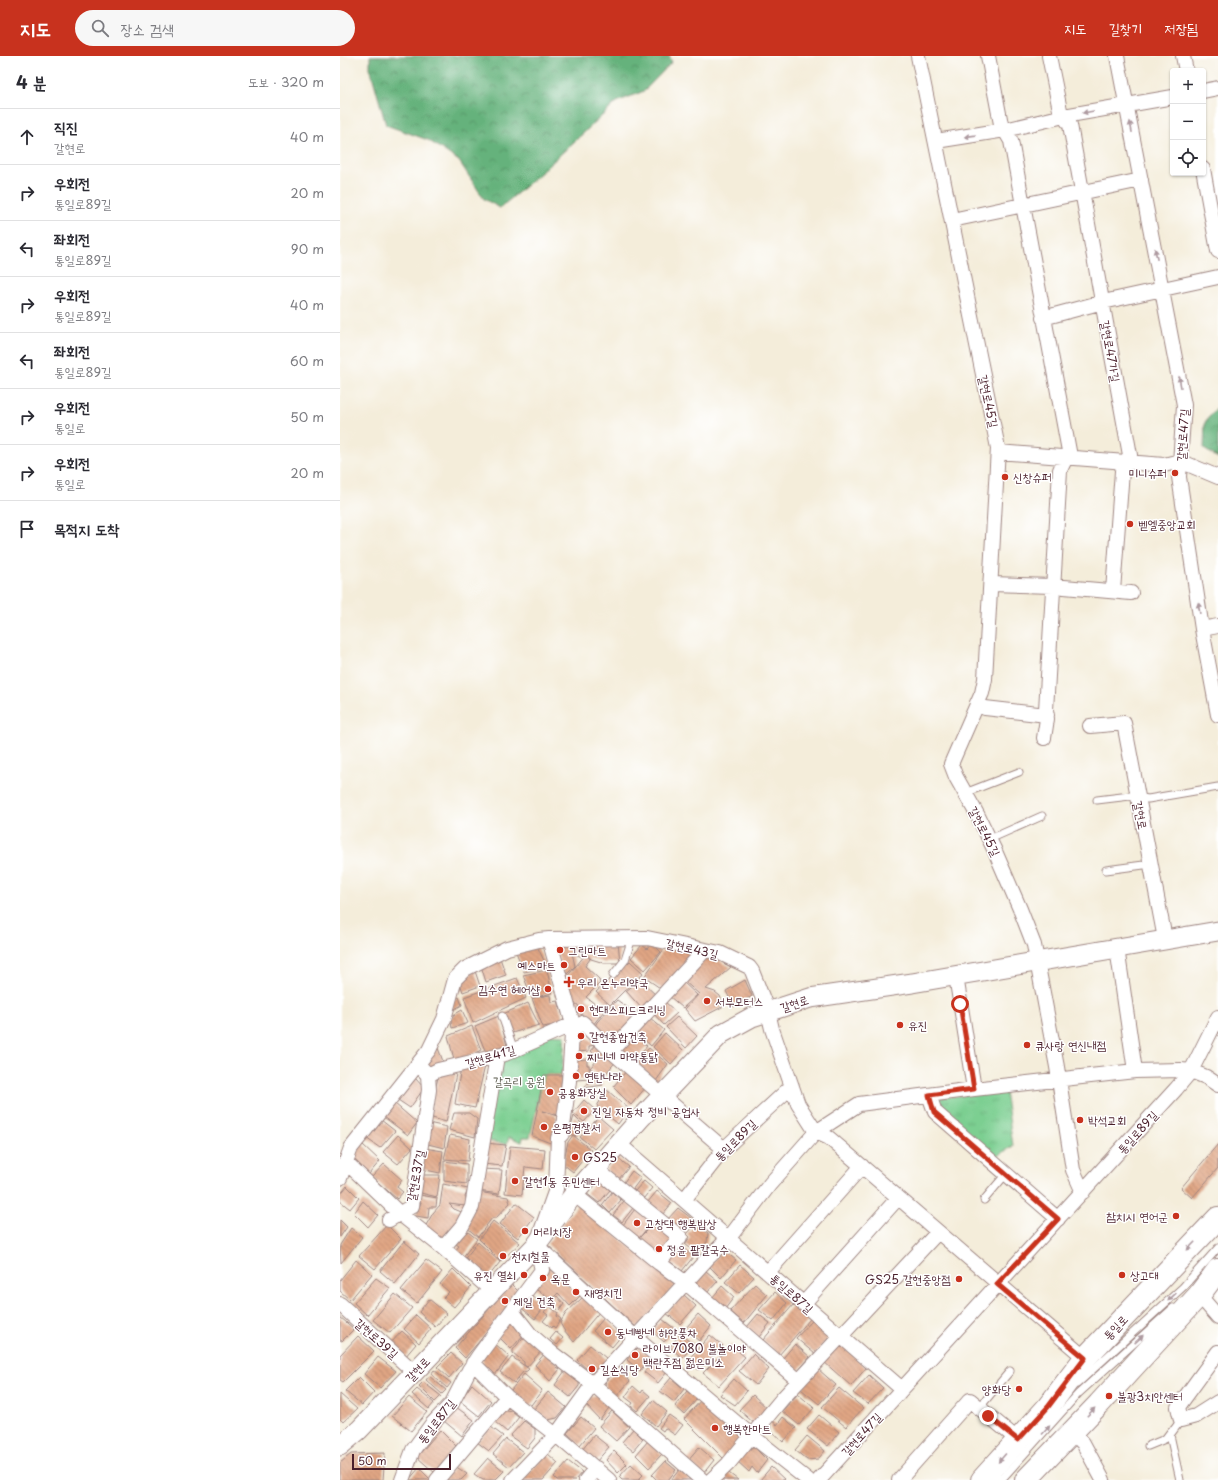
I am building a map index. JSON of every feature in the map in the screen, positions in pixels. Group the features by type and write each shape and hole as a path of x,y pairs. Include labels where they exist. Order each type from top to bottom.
{"main road":[{"name":"갈현로","path":"340,1446 359,1430 536,1245 574,1194 618,1143 721,1034 767,1009 810,998 956,976 1218,931"},
{"name":"통일로","path":"982,1480 1048,1407 1085,1358 1218,1218"},
{"path":"1026,1480 1072,1432 1215,1272"}],"street":[{"name":"갈현로45길","path":"918,56 998,452 985,679 977,703 951,764 956,778 990,839 1034,945 1037,962"},
{"path":"988,56 1001,124 1011,141 1068,451 1060,470 1047,715 1044,738"},
{"name":"갈현로47가길","path":"1049,56 1060,110 1070,124 1130,455 1122,471 1113,591"},
{"name":"갈현로47길","path":"1117,56 1184,405 1179,477 1202,629 1217,707"},
{"path":"1183,56 1185,68"},
{"path":"1206,90 1218,88"},
{"path":"936,141 1005,130 1064,116 1170,98"},
{"path":"1204,176 1218,251"},
{"path":"952,220 1141,180"},
{"path":"1043,318 1103,302 1218,277"},
{"path":"998,452 1164,465 1180,460 1218,477"},
{"path":"991,584 1053,586 1131,593"},
{"path":"1202,629 1218,626"},
{"path":"977,703 985,708 1047,715"},
{"name":"갈현로","path":"1090,726 1124,723 1165,939"},
{"name":"갈현로43길","path":"551,939 647,938 720,953 748,967 752,971 767,1009"},
{"path":"340,1178 351,1148 429,1050 444,1019 455,980 466,968 507,948 539,940 551,939 574,1026 572,1034 570,1081 562,1134 558,1138 556,1189 536,1245 636,1338 752,1436 808,1480"},
{"path":"1117,948 1135,1071"},
{"path":"611,1052 706,950"},
{"path":"1037,962 1059,1080 1073,1170 1083,1192"},
{"path":"956,976 974,1089"},
{"path":"767,1009 772,1029 798,1104 816,1132 830,1138 997,1284 1085,1358"},
{"path":"1191,1071 1218,1017"},
{"path":"574,1026 582,1024 611,1052 724,1149"},
{"name":"갈현로41길","path":"428,1075 438,1070 497,1056 574,1026"},
{"path":"443,1248 462,1226 472,1206 497,1056"},
{"path":"418,1064 428,1075"},
{"path":"513,1480 556,1435 594,1384 706,1260 729,1238 770,1184 816,1132 859,1104 974,1089 1135,1071 1191,1071 1206,1077 1218,1085"},
{"name":"통일로89길","path":"902,1389 1083,1192 1191,1071"},
{"name":"갈현로37길","path":"346,1162 394,1217 412,1206 428,1090 428,1075"},
{"name":"통일로89길","path":"684,1200 724,1149 792,1086"},
{"path":"929,1095 934,1112 1058,1219"},
{"path":"618,1143 729,1238"},
{"path":"768,1272 862,1166"},
{"path":"596,1169 680,1237 659,1264"},
{"path":"574,1194 659,1264 686,1283 799,1381"},
{"path":"804,1303 898,1198"},
{"path":"394,1217 443,1248 492,1291"},
{"path":"711,1480 728,1464 766,1417 841,1335 938,1232"},
{"name":"통일로87길","path":"729,1238 902,1389"},
{"name":"통일로87길","path":"402,1480 413,1450 432,1424 452,1403 473,1363 542,1270 536,1245"},
{"path":"1192,1296 1218,1317"},
{"name":"갈현로39길","path":"340,1304 414,1372"},
{"path":"512,1311 530,1334 552,1353 594,1384 702,1480"},
{"path":"1218,1352 1178,1407 1181,1420 1196,1416 1218,1402"},
{"path":"473,1363 507,1396 609,1480"},
{"name":"갈현로47길","path":"819,1480 902,1389"},
{"path":"437,1480 507,1396"},
{"path":"899,1480 970,1400 1018,1440"},
{"path":"1072,1432 1083,1443 1103,1480"},
{"path":"586,1480 596,1468"}],"lane":[{"path":"965,793 1019,772"},
{"path":"1097,800 1130,796 1148,799 1218,787"},
{"path":"990,839 1042,816"},
{"path":"1106,870 1151,864"},
{"path":"613,975 625,960 627,938"},
{"path":"502,1016 514,1050"},
{"path":"984,1200 1006,1174"},
{"path":"1048,1407 1104,1360 1183,1287 1218,1248"},
{"path":"1001,1480 1078,1394 1179,1303"},
{"path":"979,1408 1010,1371"},
{"path":"1148,1446 1165,1439 1181,1420"},
{"path":"1180,1480 1170,1435 1181,1420"}],"green space":[{"path":"370,56 669,56 672,62 644,91 617,102 534,179 500,208 484,199 459,161 428,140 386,125 370,68"},
{"path":"1218,406 1218,458 1204,449 1205,422"},
{"name":"갈곡리 공원","path":"550,1034 565,1035 562,1075 544,1075 530,1137 523,1137 522,1142 509,1137 507,1144 487,1141 497,1056"},
{"path":"1005,1091 1013,1146 994,1158 939,1111 936,1098"}],"building":[{"path":"580,939 582,957 572,953 575,966 564,977 555,945"},
{"path":"618,941 620,963 604,963 591,959 586,953 587,942"},
{"path":"652,943 661,952 645,970 631,958 642,945 647,949"},
{"path":"667,945 695,951 663,990 644,977"},
{"path":"537,946 547,967 524,972 516,952"},
{"path":"586,954 590,959 585,966 599,979 600,983 586,997 604,1011 592,1026 582,1017 578,1005 572,1002 565,979"},
{"path":"708,955 731,967 706,989 715,992 720,996 724,1006 695,1021 685,1009 699,994 684,981"},
{"path":"500,958 506,975 486,982 482,969"},
{"path":"630,961 643,973 637,981 625,990 610,1005 596,992"},
{"path":"547,970 552,993 533,998 550,995 551,1002 558,1001 564,1019 560,1024 543,1027 523,975"},
{"path":"475,971 480,986 463,992 459,980"},
{"path":"517,978 526,998 473,1023 464,997"},
{"path":"640,980 658,997 643,1010 626,991"},
{"path":"745,980 752,996 734,1007 726,991"},
{"path":"682,981 697,995 683,1008 669,996"},
{"path":"459,997 462,1005 453,1010 452,1001"},
{"path":"617,1000 635,1013 638,1020 615,1044 594,1028 597,1022"},
{"path":"663,1000 677,1013 664,1025 652,1012"},
{"path":"528,1003 539,1025 512,1033 503,1014"},
{"path":"462,1010 468,1023 452,1028 450,1017"},
{"path":"499,1016 508,1049 487,1055 475,1026"},
{"path":"648,1016 664,1030 651,1046 636,1032"},
{"path":"677,1017 697,1036 686,1048 666,1027"},
{"path":"472,1026 481,1050 455,1063 448,1036"},
{"path":"583,1033 596,1045 589,1046 589,1051 577,1052 576,1037"},
{"path":"632,1033 647,1046 634,1062 619,1048"},
{"path":"665,1033 683,1050 671,1064 653,1047"},
{"path":"597,1044 617,1060 602,1078 590,1068 599,1058 591,1051"},
{"path":"438,1048 444,1064 431,1069 426,1063"},
{"path":"649,1048 668,1064 656,1081 636,1063"},
{"path":"587,1059 590,1079 576,1080 575,1060"},
{"path":"479,1064 485,1066 475,1108 455,1104 461,1067"},
{"path":"627,1070 646,1087 631,1105 613,1087"},
{"path":"439,1073 456,1074 446,1122 429,1117"},
{"path":"544,1075 562,1075 558,1115 542,1111 557,1116 553,1144 532,1136"},
{"path":"593,1076 603,1085 584,1088 589,1082"},
{"path":"415,1078 424,1088 410,1108 398,1100"},
{"path":"607,1090 629,1109 618,1124 597,1106"},
{"name":"진일 자동차 정비 공업사","path":"584,1100 595,1110 584,1122 573,1113"},
{"path":"394,1103 417,1123 408,1135 384,1117"},
{"path":"454,1113 469,1113 477,1119 475,1137 449,1130"},
{"path":"574,1116 585,1127 576,1136 569,1134"},
{"path":"599,1117 613,1129 594,1149 580,1137"},
{"path":"381,1120 395,1131 380,1148 366,1138"},
{"path":"428,1123 447,1127 444,1148 424,1143"},
{"path":"398,1135 412,1148 398,1164 383,1152"},
{"path":"450,1135 470,1139 468,1161 444,1159"},
{"name":"GS25","path":"573,1135 591,1150 573,1172 563,1164 568,1142"},
{"path":"485,1143 506,1145 502,1166 483,1164"},
{"path":"362,1144 380,1161 369,1174 351,1159"},
{"path":"1218,1144 1218,1168 1192,1198 1181,1188"},
{"name":"갈현1동 주민센터","path":"510,1146 545,1149 543,1169 525,1167 522,1195 505,1193"},
{"path":"424,1148 443,1151 440,1173 421,1169"},
{"path":"617,1157 629,1167 618,1180 606,1170"},
{"path":"444,1161 467,1164 467,1184 444,1181"},
{"path":"384,1164 402,1180 397,1187 403,1192 397,1199 372,1177"},
{"path":"481,1169 502,1170 499,1194 478,1191"},
{"path":"632,1171 641,1178 632,1190 624,1182"},
{"path":"418,1175 440,1175 437,1197 417,1192"},
{"path":"597,1180 610,1190 599,1203 586,1193"},
{"path":"644,1181 652,1188 643,1199 634,1192"},
{"path":"443,1184 468,1189 465,1197 467,1201 465,1206 449,1204 454,1209 464,1213 442,1239 425,1227 433,1213 440,1205"},
{"path":"347,1186 359,1198 350,1209 340,1201 340,1195"},
{"path":"657,1191 672,1203 662,1215 647,1203"},
{"path":"478,1192 508,1197 510,1203 496,1218 492,1218 478,1237 466,1227"},
{"path":"612,1192 621,1200 610,1213 602,1205"},
{"path":"420,1195 437,1198 436,1207 429,1207 428,1218 416,1216 421,1202 415,1200"},
{"path":"363,1201 378,1215 368,1227 354,1213"},
{"path":"624,1201 633,1208 622,1222 613,1215"},
{"path":"516,1203 534,1217 518,1238 500,1224"},
{"path":"578,1204 676,1285 637,1328 547,1244"},
{"path":"678,1208 691,1218 681,1230 667,1220"},
{"path":"635,1209 652,1222 640,1237 654,1223 676,1238 660,1258 623,1225"},
{"path":"340,1220 347,1227 340,1237"},
{"path":"493,1221 520,1243 501,1261 479,1239"},
{"path":"696,1224 708,1233 707,1242 696,1253 685,1244 690,1237 687,1234"},
{"path":"387,1225 401,1239 375,1269 359,1256"},
{"path":"351,1228 362,1237 341,1263 340,1245"},
{"path":"463,1228 477,1239 462,1258 455,1251 459,1246 453,1242"},
{"path":"404,1241 419,1254 395,1284 380,1271"},
{"path":"478,1242 500,1262 486,1280 463,1261"},
{"path":"681,1246 693,1257 682,1271 669,1261"},
{"path":"720,1253 727,1253 736,1260 721,1278 709,1266"},
{"path":"356,1260 372,1274 350,1300 340,1291 340,1280"},
{"path":"426,1260 442,1272 417,1303 401,1290"},
{"path":"546,1265 580,1296 570,1306 558,1293 551,1300 534,1288"},
{"path":"740,1265 754,1277 739,1293 725,1282"},
{"path":"453,1269 471,1287 454,1307 443,1298 449,1292 440,1284"},
{"path":"706,1271 718,1281 706,1294 694,1284"},
{"path":"376,1278 390,1288 367,1315 354,1303"},
{"path":"511,1284 520,1293 465,1358 455,1348"},
{"path":"755,1284 767,1295 744,1323 730,1311"},
{"path":"722,1286 734,1297 725,1309 712,1298"},
{"path":"775,1292 787,1303 773,1321 759,1310"},
{"path":"528,1293 545,1306 535,1319 519,1306"},
{"path":"395,1294 412,1308 390,1333 373,1320"},
{"path":"684,1295 696,1306 680,1324 666,1313"},
{"path":"557,1296 564,1304 559,1311 551,1302"},
{"path":"583,1297 601,1310 574,1342 560,1323 566,1313"},
{"path":"429,1299 447,1314 435,1327 419,1312"},
{"path":"793,1305 810,1319 779,1355 763,1340"},
{"path":"549,1306 558,1313 557,1316 561,1319 555,1328 553,1326 552,1328 543,1321 548,1315 544,1312"},
{"path":"698,1314 711,1326 699,1341 685,1329"},
{"path":"758,1314 770,1323 759,1337 747,1327"},
{"path":"416,1315 431,1329 419,1343 404,1329"},
{"path":"340,1317 354,1329 342,1341 340,1340"},
{"path":"510,1318 526,1332 511,1349 497,1335"},
{"name":"동네빵네 하얀풍차","path":"604,1318 623,1334 612,1347 593,1331"},
{"path":"662,1319 675,1329 664,1342 654,1333 656,1326"},
{"path":"812,1321 830,1336 815,1354 796,1338"},
{"path":"402,1331 416,1344 405,1357 390,1344"},
{"path":"556,1332 563,1338 557,1345 550,1339"},
{"path":"680,1334 694,1345 682,1358 670,1347"},
{"path":"525,1335 542,1350 527,1367 524,1365 524,1362 513,1353 513,1350"},
{"path":"710,1335 723,1346 699,1370 687,1361"},
{"path":"358,1336 374,1351 343,1382 340,1380 340,1355"},
{"path":"839,1341 866,1368 851,1386 823,1361"},
{"path":"493,1342 509,1356 495,1375 483,1367 482,1357"},
{"path":"795,1344 810,1357 798,1371 783,1358"},
{"path":"590,1345 606,1358 606,1363 599,1370 590,1372 577,1360"},
{"path":"731,1345 745,1357 719,1386 703,1373"},
{"path":"640,1349 650,1357 640,1371 627,1360 634,1350"},
{"path":"451,1353 462,1363 449,1378 437,1367"},
{"path":"545,1353 559,1364 557,1367 560,1369 550,1381 535,1365"},
{"path":"753,1354 769,1369 756,1385 739,1371"},
{"path":"378,1357 396,1371 380,1388 364,1374"},
{"path":"512,1357 529,1369 523,1372 514,1383 500,1372"},
{"path":"653,1360 667,1372 658,1383 644,1372"},
{"path":"567,1368 579,1379 579,1386 570,1397 555,1385"},
{"path":"617,1369 630,1381 615,1398 606,1390 605,1383"},
{"path":"818,1369 836,1385 819,1404 801,1389"},
{"path":"434,1370 451,1383 447,1388 431,1374"},
{"path":"524,1374 542,1390 529,1408 511,1390"},
{"path":"869,1375 883,1388 868,1404 853,1393"},
{"path":"429,1376 446,1390 442,1394 426,1380"},
{"path":"359,1377 374,1392 362,1405 345,1391"},
{"path":"671,1378 684,1389 674,1402 660,1391"},
{"path":"734,1379 747,1391 735,1405 720,1395"},
{"path":"423,1382 441,1396 435,1402 419,1386"},
{"path":"472,1384 491,1401 479,1416 460,1401"},
{"path":"633,1386 641,1393 643,1390 650,1396 637,1411 631,1406 633,1403 625,1397"},
{"path":"839,1388 863,1408 846,1427 822,1407"},
{"path":"417,1389 434,1403 429,1409 412,1394"},
{"path":"687,1391 697,1399 684,1414 675,1406"},
{"path":"548,1392 566,1407 557,1418 548,1420 534,1409"},
{"path":"340,1394 357,1409 343,1422 340,1419"},
{"path":"798,1394 814,1408 799,1425 782,1411"},
{"path":"599,1395 611,1405 600,1420 585,1404 591,1396"},
{"path":"753,1395 768,1409 755,1424 739,1410"},
{"path":"409,1397 427,1412 411,1431 392,1416"},
{"name":"행복한마트","path":"702,1399 748,1437 726,1461 684,1419"},
{"path":"653,1400 667,1412 656,1426 642,1414"},
{"path":"456,1407 474,1420 462,1436 444,1421"},
{"path":"511,1410 519,1417 507,1432 495,1422 502,1412"},
{"path":"612,1411 629,1427 616,1441 599,1426"},
{"path":"669,1415 683,1425 675,1435 665,1428 663,1431 659,1428"},
{"path":"819,1415 839,1432 828,1446 807,1429"},
{"path":"581,1417 594,1428 580,1445 567,1433"},
{"path":"783,1417 796,1428 783,1442 771,1431 770,1419 777,1425"},
{"path":"524,1421 535,1429 535,1438 527,1448 510,1436"},
{"path":"491,1427 503,1436 489,1451 477,1442"},
{"path":"633,1429 643,1439 633,1451 622,1442"},
{"path":"440,1430 456,1446 435,1473 417,1457"},
{"path":"594,1435 609,1447 596,1462 582,1450"},
{"path":"807,1436 825,1451 818,1459 807,1460 795,1450"},
{"path":"506,1439 523,1452 509,1467 493,1454"},
{"path":"648,1441 662,1454 649,1468 636,1455"},
{"path":"699,1447 714,1460 703,1474 687,1461"},
{"path":"754,1447 767,1460 757,1473 752,1467 749,1472 736,1460 746,1448"},
{"path":"614,1451 627,1464 618,1473 606,1460"},
{"path":"385,1453 383,1480 340,1480 340,1463 351,1454"},
{"path":"547,1453 558,1463 543,1480 523,1480"},
{"path":"488,1458 504,1471 495,1480 483,1480 474,1474"},
{"path":"568,1461 582,1472 575,1480 557,1480 554,1477"},
{"path":"665,1461 676,1470 668,1480 657,1480 652,1475"},
{"path":"631,1464 643,1475 638,1480 622,1480 619,1477"},
{"path":"455,1466 467,1474 461,1480 444,1480"},
{"path":"771,1467 785,1480 760,1480"},
{"path":"419,1468 431,1480 409,1480"},
{"path":"679,1470 691,1480 671,1480"},
{"path":"725,1470 738,1480 717,1480"}],"place":[{"name":"미니슈퍼","path":"1175,473"},
{"name":"신창슈퍼","path":"1005,477"},
{"name":"벧엘중앙교회","path":"1130,524"},
{"name":"그린마트","path":"560,950"},
{"name":"예스마트","path":"564,965"},
{"name":"우리 온누리약국","path":"569,982"},
{"name":"김수연 헤어샵","path":"548,989"},
{"name":"서부모터스","path":"707,1001"},
{"name":"현대스피드크리닝","path":"581,1009"},
{"name":"유진","path":"900,1025"},
{"name":"갈현종합건축","path":"581,1036"},
{"name":"큐사랑 연신내점","path":"1027,1045"},
{"name":"찌니네 마약통닭","path":"579,1056"},
{"name":"연탄나라","path":"576,1076"},
{"name":"공용화장실","path":"550,1092"},
{"name":"진일 자동차 정비 공업사","path":"584,1111"},
{"name":"박석교회","path":"1080,1120"},
{"name":"은평경찰서","path":"544,1127"},
{"name":"GS25","path":"575,1157"},
{"name":"갈현1동 주민센터","path":"515,1181"},
{"name":"참치시 연어군","path":"1176,1216"},
{"name":"고창댁 행복밥상","path":"637,1223"},
{"name":"머리치장","path":"525,1231"},
{"name":"정윤 팥칼국수","path":"659,1249"},
{"name":"천지철물","path":"503,1256"},
{"name":"유진 열쇠","path":"524,1275"},
{"name":"상고대","path":"1122,1275"},
{"name":"옥문","path":"543,1278"},
{"name":"GS25 갈현중앙점","path":"959,1279"},
{"name":"재영치킨","path":"576,1292"},
{"name":"제일 건축","path":"505,1301"},
{"name":"동네빵네 하얀풍차","path":"608,1332"},
{"name":"라이브7080 불놀이야 백란주점 젊은미소","path":"635,1355"},
{"name":"길손식당","path":"592,1369"},
{"name":"양화당","path":"1019,1389"},
{"name":"불광3치안센터","path":"1109,1396"},
{"name":"행복한마트","path":"715,1428"}],"route":[{"path":"960,1004 974,1089 929,1095 934,1112 1058,1219 997,1284 1085,1358 1048,1407 1018,1440 988,1416"}]}
